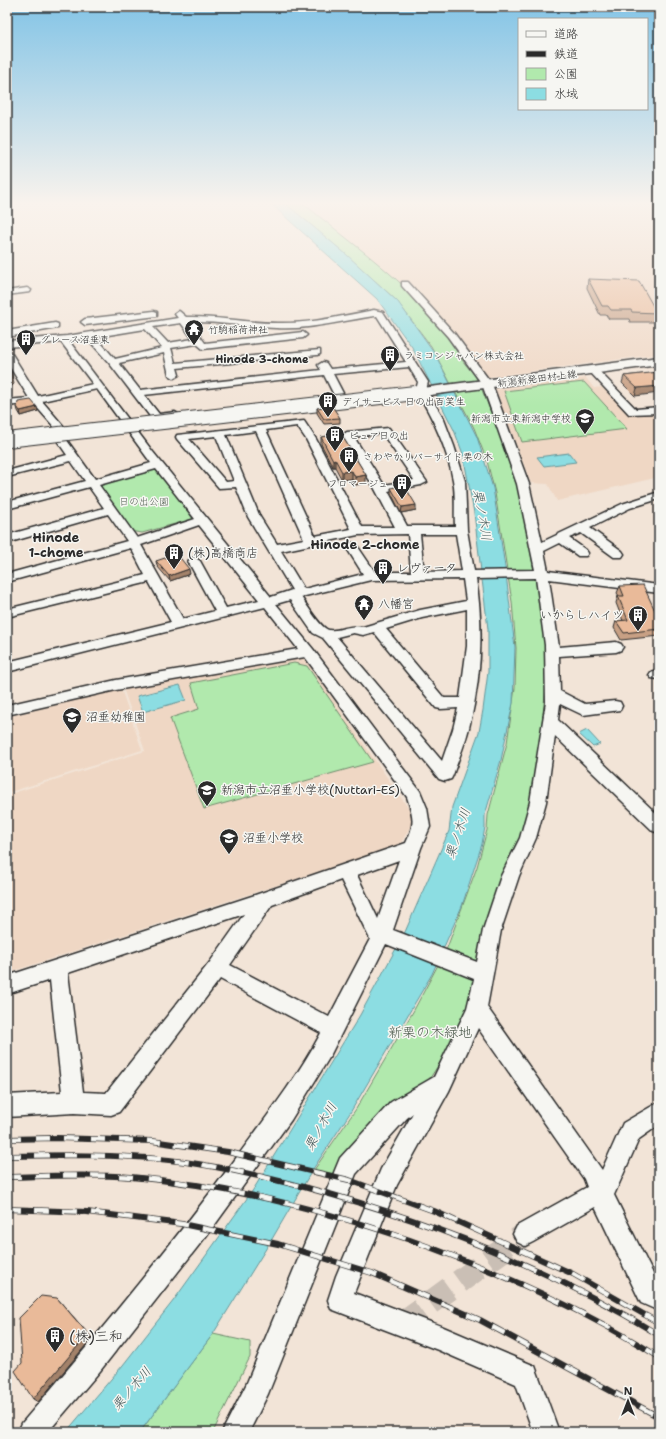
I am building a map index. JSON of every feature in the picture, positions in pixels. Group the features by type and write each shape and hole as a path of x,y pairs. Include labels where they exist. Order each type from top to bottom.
{"main road":[{"name":"新潟新発田村上線","path":"7,440 483,385 659,361"}],"street":[{"path":"405,284 451,335 483,385 523,484 537,549 552,652 553,694 538,802 528,838 510,876 478,971 477,1009 442,1084 389,1177 348,1276 340,1300 441,1339 526,1375 546,1432"},
{"path":"8,290 27,290"},
{"path":"85,322 177,312 201,343 212,362"},
{"path":"7,344 63,339 183,320 204,319 277,326 295,326 374,313 380,314 389,326 423,382 422,392"},
{"path":"146,325 166,348 177,387"},
{"path":"7,334 55,326"},
{"path":"295,326 317,352 340,397"},
{"path":"89,335 113,362 156,417 415,388 422,392 438,417 449,446 459,481 461,530 467,575 473,604 474,646 466,704 461,729 446,775 398,721 328,635 318,630 254,517 220,432"},
{"path":"113,362 166,348 201,343 303,335"},
{"path":"31,1432 91,1362 206,1218 283,1112 322,1051 383,936 412,848 422,827 419,808 414,795 308,652 241,571 203,520 128,426 63,339"},
{"path":"172,366 317,352"},
{"path":"7,354 35,400 61,434 72,457 134,543 179,624"},
{"path":"138,393 177,387 412,364"},
{"path":"594,371 633,412 659,410"},
{"path":"7,377 20,374"},
{"path":"7,403 35,400 99,386"},
{"path":"295,412 422,392"},
{"path":"290,402 358,531"},
{"path":"240,483 223,486 182,437 300,423"},
{"path":"7,445 61,434 128,426"},
{"path":"260,428 311,541"},
{"path":"381,489 421,482 385,430 343,435 408,530 418,575"},
{"path":"7,435 61,434"},
{"path":"311,440 324,438"},
{"path":"7,474 72,457"},
{"path":"7,506 158,464"},
{"path":"537,549 626,506 659,495"},
{"path":"7,539 111,510"},
{"path":"7,578 134,543 203,520"},
{"path":"582,528 618,554"},
{"path":"272,549 358,531 461,530"},
{"path":"561,538 582,553"},
{"path":"352,547 371,576"},
{"path":"194,561 222,612"},
{"path":"7,667 296,593 371,576 540,574 659,589"},
{"path":"7,614 153,577"},
{"path":"328,635 352,629 363,631 420,614 473,604"},
{"path":"377,627 441,704 451,702 466,704"},
{"path":"552,652 616,647"},
{"path":"7,710 116,685 308,652"},
{"path":"553,694 583,710 615,706"},
{"path":"550,723 659,826"},
{"path":"7,985 265,900 412,848"},
{"path":"347,870 351,883 383,936 478,971"},
{"path":"7,1106 74,1102 111,1104 217,968 265,900"},
{"path":"58,968 74,1102"},
{"path":"217,968 334,1029"},
{"path":"477,1009 592,1172 600,1192 650,1294 659,1299"},
{"path":"235,1432 256,1394 348,1166 399,1110 442,1084"},
{"path":"525,1234 605,1189 631,1131 659,1112"}],"shaded area":[{"path":"384,271 659,271 659,354 488,377 410,293"},
{"name":"新潟市立東新潟中学校","path":"586,378 594,388 603,387 631,416 659,413 659,477 557,501 548,484 531,483 495,389"},
{"name":"新潟市立沼垂小学校(Nuttari-ES)","path":"296,657 306,660 415,818 400,845 7,973 7,795 145,751 123,688"},
{"name":"沼垂幼稚園","path":"121,689 142,750 7,793 7,717"}],"green space":[{"name":"新栗の木緑地","path":"364,271 386,271 411,293 430,313 462,360 479,381 519,481 545,638 547,665 534,804 471,1006 454,1041 428,1081 338,1175 314,1170 356,1109 414,1010 447,948 477,867 487,830 488,815 507,743 515,688 516,648 512,602 495,493 487,461 474,428 431,346 396,300"},
{"path":"584,382 627,429 522,442 504,391"},
{"name":"日の出公園","path":"156,467 193,519 142,533 129,531 98,482"},
{"path":"294,663 307,666 373,762 204,809 170,718 199,709 191,683"},
{"path":"213,1334 250,1342 250,1357 213,1432 140,1432"}],"water":[{"name":"栗ノ木川","path":"346,271 365,271 398,302 434,352 477,437 493,488 515,647 513,703 501,760 485,815 485,827 482,844 462,906 432,974 350,1113 313,1169 272,1239 213,1334 140,1432 66,1432 123,1365 174,1300 253,1190 360,1015 405,932 449,831 452,807 479,732 488,672 488,629 474,513 463,454 454,430 412,347 377,299"},
{"path":"569,453 576,462 544,466 537,457"},
{"path":"180,685 186,700 143,712 137,696"},
{"path":"587,730 600,744 593,747 579,734"}],"building":[{"path":"588,279 639,281 657,313 632,312 631,310 611,310 608,306 602,306"},
{"path":"659,372 659,386 637,388 624,376"},
{"path":"31,400 37,407 20,411 17,407 18,402"},
{"path":"332,406 340,418 324,419 317,408"},
{"path":"341,434 366,475 355,477 352,471 342,472 335,459 333,460 321,437"},
{"path":"404,485 416,505 402,507 391,488"},
{"name":"(株)高橋商店","path":"177,554 189,569 169,576 156,561"},
{"path":"643,585 658,617 659,616 659,629 624,633 616,621 628,620 618,596 624,596 620,586"},
{"name":"(株)三和","path":"41,1296 57,1298 88,1334 33,1399 15,1371 22,1363 19,1318"}],"tunnel":[{"path":"401,1324 525,1234"}],"railway":[{"path":"7,1139 57,1138 152,1141 228,1152 349,1180 434,1211 573,1274 659,1323"},
{"path":"7,1156 68,1155 169,1160 220,1168 304,1187 396,1215 487,1248 575,1288 659,1335"},
{"path":"7,1177 100,1176 131,1177 167,1181 237,1192 342,1218 410,1240 475,1264 538,1292 599,1322 659,1357"},
{"path":"7,1209 87,1212 182,1224 278,1244 372,1273 480,1320 659,1417"}],"place":[{"name":"竹駒稲荷神社","path":"194,346"},
{"name":"グレース沼垂東","path":"26,356"},
{"name":"ラミコンジャパン株式会社","path":"390,372"},
{"name":"デイサービス 日の出百笑生","path":"328,418"},
{"name":"新潟市立東新潟中学校","path":"585,435"},
{"name":"ピュア日の出","path":"335,452"},
{"name":"さわやかリバーサイド栗の木","path":"349,473"},
{"name":"フロマージュ","path":"402,500"},
{"name":"(株)高橋商店","path":"174,570"},
{"name":"レヴァータ","path":"383,585"},
{"name":"八幡宮","path":"364,621"},
{"name":"いからしハイツ","path":"638,632"},
{"name":"沼垂幼稚園","path":"72,734"},
{"name":"新潟市立沼垂小学校(Nuttari-ES)","path":"207,807"},
{"name":"沼垂小学校","path":"229,855"},
{"name":"(株)三和","path":"55,1353"}],"district":[{"name":"Hinode 3-chome","path":"262,359"},
{"name":"Hinode 1-chome","path":"56,544"},
{"name":"Hinode 2-chome","path":"365,544"}]}
